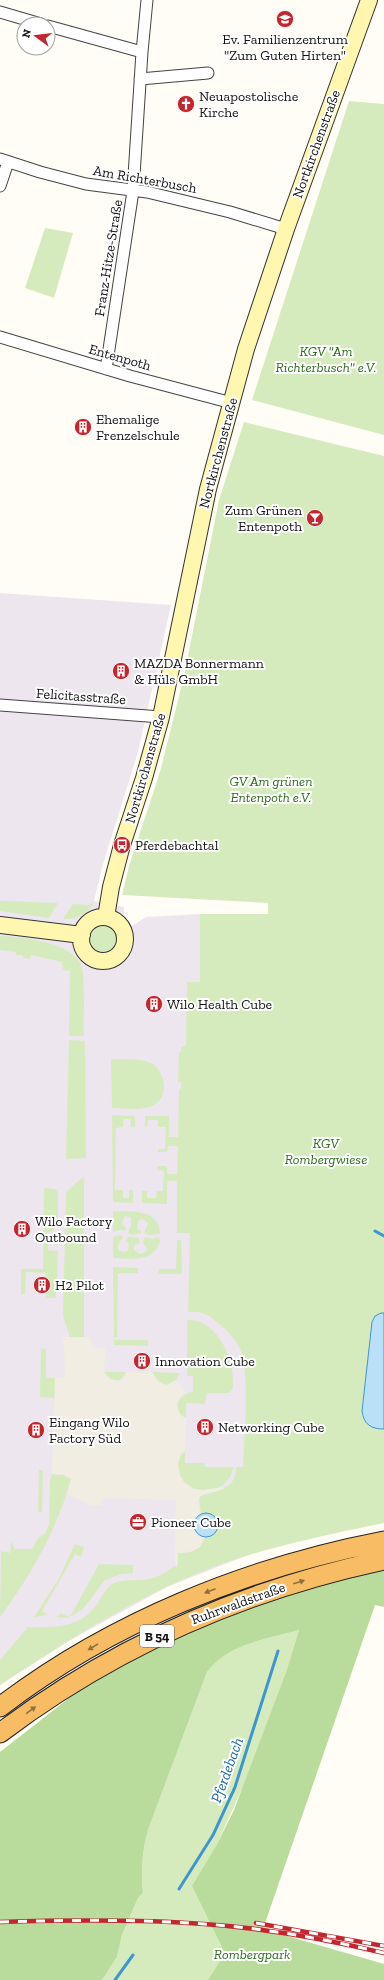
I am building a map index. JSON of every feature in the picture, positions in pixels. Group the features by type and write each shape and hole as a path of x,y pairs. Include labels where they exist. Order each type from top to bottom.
{"highway":[{"name":"Ruhrwaldstraße","path":"0,1707 45,1676 103,1641 195,1596 247,1577 323,1554 384,1541"},
{"name":"Ruhrwaldstraße","path":"0,1733 65,1687 105,1663 170,1630 232,1604 330,1572 384,1560"}],"main road":[{"name":"Nortkirchenstraße","path":"106,917 122,845 144,778 161,717 208,489 251,329 369,0"},
{"path":"106,917 120,924 125,935 124,947 117,956 112,959 101,961 91,957 83,948 82,935 87,924 91,920 106,917"},
{"path":"0,925 82,935"}],"street":[{"name":"Franz-Hitze-Straße","path":"106,369 133,191 140,79 147,0"},
{"path":"0,12 16,17"},
{"path":"56,28 142,52"},
{"path":"140,79 208,73"},
{"path":"0,186 4,161"},
{"name":"Am Richterbusch","path":"4,161 86,184 201,204 286,229"},
{"name":"Entenpoth","path":"0,337 221,402 232,403"},
{"name":"Felicitasstraße","path":"0,705 161,717"}],"shaded area":[{"path":"0,593 171,605 138,752 103,864 94,901 124,907 124,915 132,926 146,917 200,914 268,914 269,1117 248,1555 167,1587 69,1641 0,1685"},
{"path":"62,1337 90,1337 93,1347 105,1348 104,1372 110,1379 120,1381 124,1378 126,1372 152,1372 157,1380 167,1385 176,1380 187,1393 181,1395 177,1403 181,1416 186,1418 185,1451 181,1454 178,1464 180,1476 184,1482 194,1489 204,1490 222,1487 224,1489 200,1496 198,1503 201,1514 198,1516 201,1536 205,1537 200,1547 193,1551 178,1553 177,1567 175,1566 176,1500 102,1498 101,1505 91,1505 67,1494 71,1479 64,1475 52,1474 55,1378 65,1378 64,1343"}],"green space":[{"name":"KGV \"Am Richterbusch\" e.V.","path":"349,101 384,104 384,435 252,400"},
{"path":"45,228 73,233 54,298 25,288"},
{"path":"244,422 384,456 384,1523 266,1550 216,1566 151,1595 120,1611 59,1647 0,1685 0,1660 28,1627 57,1626 75,1622 90,1612 106,1590 114,1583 153,1578 175,1566 177,1567 178,1553 191,1552 199,1546 205,1538 217,1529 216,1519 204,1513 201,1514 199,1498 209,1491 232,1483 235,1476 236,1467 243,1467 246,1392 244,1363 241,1351 237,1343 225,1329 211,1317 197,1312 188,1312 190,1233 177,1233 177,1181 167,1181 167,1204 142,1203 142,1191 147,1191 147,1198 156,1198 157,1191 163,1191 164,1171 157,1170 157,1166 167,1166 167,1174 177,1174 178,1146 168,1146 167,1152 158,1152 158,1149 165,1149 166,1127 158,1127 158,1120 148,1120 147,1127 145,1127 145,1116 169,1116 169,1137 178,1137 179,1090 181,1089 181,1082 178,1082 179,1052 181,1052 181,1047 186,1046 187,982 200,982 200,914 268,914 268,903 122,895 129,866 160,772 184,676 219,500"},
{"path":"0,901 58,903 49,918 0,911"},
{"path":"94,901 86,913 77,917 63,919 73,904 89,905"},
{"path":"102,924 108,925 116,933 116,945 108,953 102,954 96,953 88,945 87,939 88,933 96,925"},
{"path":"0,936 45,942 68,951 76,957 83,971 84,1036 69,1036 70,971 63,970 62,962 31,955 30,959 23,958 23,955 16,955 16,952 0,950"},
{"path":"69,1040 85,1041 86,1158 66,1159"},
{"path":"111,1059 140,1060 154,1065 159,1070 164,1083 162,1097 158,1102 147,1108 112,1108"},
{"path":"112,1115 135,1116 135,1127 131,1127 131,1119 123,1119 123,1127 116,1128 115,1190 123,1190 123,1198 129,1198 129,1190 133,1190 133,1203 113,1202"},
{"path":"84,1177 84,1343 72,1343 63,1316 66,1193"},
{"path":"44,1188 55,1189 58,1192 58,1227 48,1233 48,1250 58,1251 56,1298 46,1298 46,1273 26,1272 25,1294 21,1294 21,1269 43,1269"},
{"path":"113,1211 143,1213 150,1216 159,1226 160,1234 149,1235 144,1233 148,1223 142,1219 138,1221 137,1229 141,1231 141,1233 131,1235 128,1233 131,1225 131,1218 126,1216 124,1217 122,1223 126,1229 125,1231 120,1230 113,1232"},
{"path":"121,1235 124,1237 119,1242 119,1251 125,1252 128,1250 129,1244 126,1240 128,1237 139,1238 139,1243 134,1246 134,1250 140,1254 146,1252 147,1249 143,1243 145,1237 153,1239 157,1237 161,1239 158,1247 148,1256 135,1259 113,1258 113,1237"},
{"path":"177,1240 181,1240 182,1274 158,1274 159,1269 176,1269"},
{"path":"113,1267 138,1268 138,1273 118,1273 117,1337 114,1337"},
{"path":"187,1320 204,1324 211,1329 223,1343 230,1360 233,1388 229,1393 207,1393 205,1404 186,1403 186,1418 181,1415 177,1407 183,1396 193,1392 193,1376 187,1376"},
{"path":"114,1340 148,1340 148,1346 114,1345"},
{"path":"41,1348 46,1349 46,1378 55,1378 55,1398 40,1397"},
{"path":"104,1372 126,1372 120,1380 115,1380 106,1376"},
{"path":"152,1372 180,1373 176,1380 167,1385 160,1383"},
{"path":"185,1451 185,1463 205,1463 205,1467 233,1467 230,1477 223,1485 206,1491 188,1485 182,1478 178,1468 179,1459"},
{"path":"39,1470 43,1470 42,1512 38,1512"},
{"path":"52,1474 64,1475 71,1479 65,1498 51,1534 42,1551 22,1585 0,1617 1,1551 10,1553 11,1541 15,1549 32,1549 38,1538 45,1534 49,1524 50,1480"},
{"path":"75,1544 84,1547 81,1557 75,1554 42,1611 48,1615 34,1617 58,1580"},
{"path":"99,1564 133,1565 133,1573 121,1574 104,1581 85,1607 69,1618 57,1617 61,1613 70,1617"},
{"name":"Rombergpark","path":"384,1567 384,1607 375,1605 263,1929 384,1964 384,1980 208,1980 225,1953 192,1886 216,1846 234,1810 286,1672 299,1630 261,1640 236,1649 225,1655 207,1672 148,1830 142,1861 143,1893 138,1898 122,1935 117,1957 102,1980 0,1980 0,1752 124,1655 248,1602"},
{"path":"299,1630 286,1672 246,1780 216,1846 226,1953 208,1980 102,1980 117,1957 122,1935 138,1898 143,1893 142,1861 148,1830 207,1672 225,1655 236,1649 261,1640"}],"water":[{"path":"384,1313 384,1429 371,1427 368,1425 364,1419 362,1411 372,1322 375,1316"},
{"path":"206,1513 211,1514 217,1520 217,1530 211,1536 206,1537 201,1536 195,1530 194,1525 195,1520 201,1514"}],"waterway":[{"path":"375,1231 384,1236"},
{"name":"Pferdebach","path":"179,1889 213,1835 235,1787 278,1651"},
{"name":"Pferdebach","path":"115,1980 133,1955"}],"railway":[{"path":"0,1922 102,1920 204,1924 249,1928 294,1935 384,1953"},
{"path":"256,1923 384,1946"}],"place":[{"name":"Ev. Familienzentrum \"Zum Guten Hirten\"","path":"285,19"},
{"name":"Neuapostolische Kirche","path":"186,104"},
{"name":"Ehemalige Frenzelschule","path":"83,427"},
{"name":"Zum Grünen Entenpoth","path":"315,518"},
{"name":"MAZDA Bonnermann & Hüls GmbH","path":"121,671"},
{"name":"Pferdebachtal","path":"122,845"},
{"name":"Wilo Health Cube","path":"154,1004"},
{"name":"Wilo Factory Outbound","path":"22,1229"},
{"name":"H2 Pilot","path":"42,1285"},
{"name":"Innovation Cube","path":"142,1361"},
{"name":"Networking Cube","path":"205,1427"},
{"name":"Eingang Wilo Factory Süd","path":"36,1430"},
{"name":"Pioneer Cube","path":"138,1522"}],"park label":[{"name":"GV Am grünen Entenpoth e.V.","path":"271,790"},
{"name":"KGV Rombergwiese","path":"326,1152"}]}
